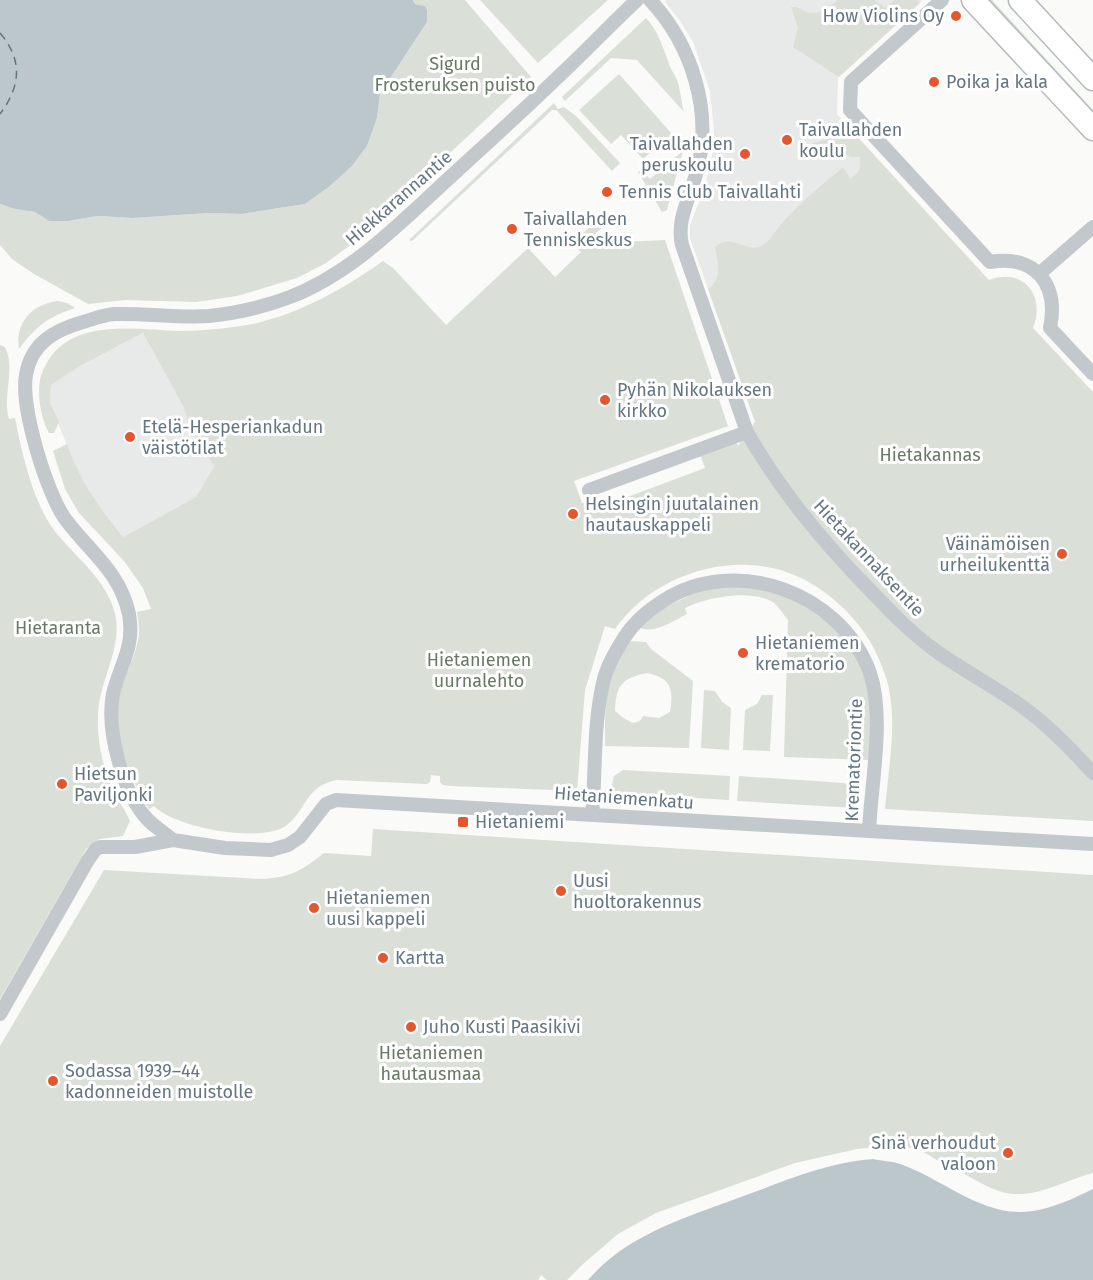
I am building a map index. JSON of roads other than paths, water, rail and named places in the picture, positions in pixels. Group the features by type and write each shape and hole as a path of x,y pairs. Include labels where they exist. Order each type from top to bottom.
{"main road":[{"path":"973,0 1093,129"},
{"path":"1020,0 1093,79"}],"street":[{"name":"Hiekkarannantie","path":"173,840 145,816 126,784 120,766 112,723 113,697 129,651 128,609 105,563 66,519 52,497 28,410 25,389 26,374 38,346 56,331 101,316 123,314 208,316 243,311 292,296 328,278 388,235 637,0"},
{"name":"Hietakannaksentie","path":"650,0 667,20 687,55 698,92 702,118 701,152 697,172 683,213 680,234 690,271 747,432 761,458 804,518 833,553 902,623 936,651 1022,706 1057,734 1093,772"},
{"path":"942,0 851,82 850,110 990,262 1015,261 1032,268 1039,274 1050,291 1053,303 1050,328 1093,374"},
{"path":"1039,274 1093,227"},
{"path":"589,490 747,432"},
{"name":"Krematoriontie","path":"592,815 600,700 604,678 625,636 637,620 673,595 702,584 734,579 764,583 794,592 841,626 857,647 870,673 876,700 870,831"},
{"name":"Hietaniemenkatu","path":"173,840 225,848 272,850 288,845 300,837 326,804 336,800 1093,844"},
{"path":"0,1014 96,849 135,847 173,840"}],"place":[{"name":"How Violins Oy","path":"956,16"},
{"name":"Poika ja kala","path":"934,82"},
{"name":"Taivallahden koulu","path":"787,140"},
{"name":"Taivallahden peruskoulu","path":"745,154"},
{"name":"Tennis Club Taivallahti","path":"607,192"},
{"name":"Taivallahden Tenniskeskus","path":"512,229"},
{"name":"Pyhän Nikolauksen kirkko","path":"605,400"},
{"name":"Etelä-Hesperiankadun väistötilat","path":"130,437"},
{"name":"Helsingin juutalainen hautauskappeli","path":"573,514"},
{"name":"Väinämöisen urheilukenttä","path":"1062,554"},
{"name":"Hietaniemen krematorio","path":"743,653"},
{"name":"Hietsun Paviljonki","path":"62,784"},
{"name":"Hietaniemi","path":"463,822"},
{"name":"Uusi huoltorakennus","path":"561,891"},
{"name":"Hietaniemen uusi kappeli","path":"314,908"},
{"name":"Kartta","path":"383,958"},
{"name":"Juho Kusti Paasikivi","path":"411,1027"},
{"name":"Sodassa 1939–44 kadonneiden muistolle","path":"53,1081"},
{"name":"Sinä verhoudut valoon","path":"1008,1153"}],"park label":[{"name":"Sigurd Frosteruksen puisto","path":"455,74"},
{"name":"Hietakannas","path":"930,455"},
{"name":"Hietaranta","path":"58,628"},
{"name":"Hietaniemen uurnalehto","path":"479,670"},
{"name":"Hietaniemen hautausmaa","path":"431,1063"}]}
